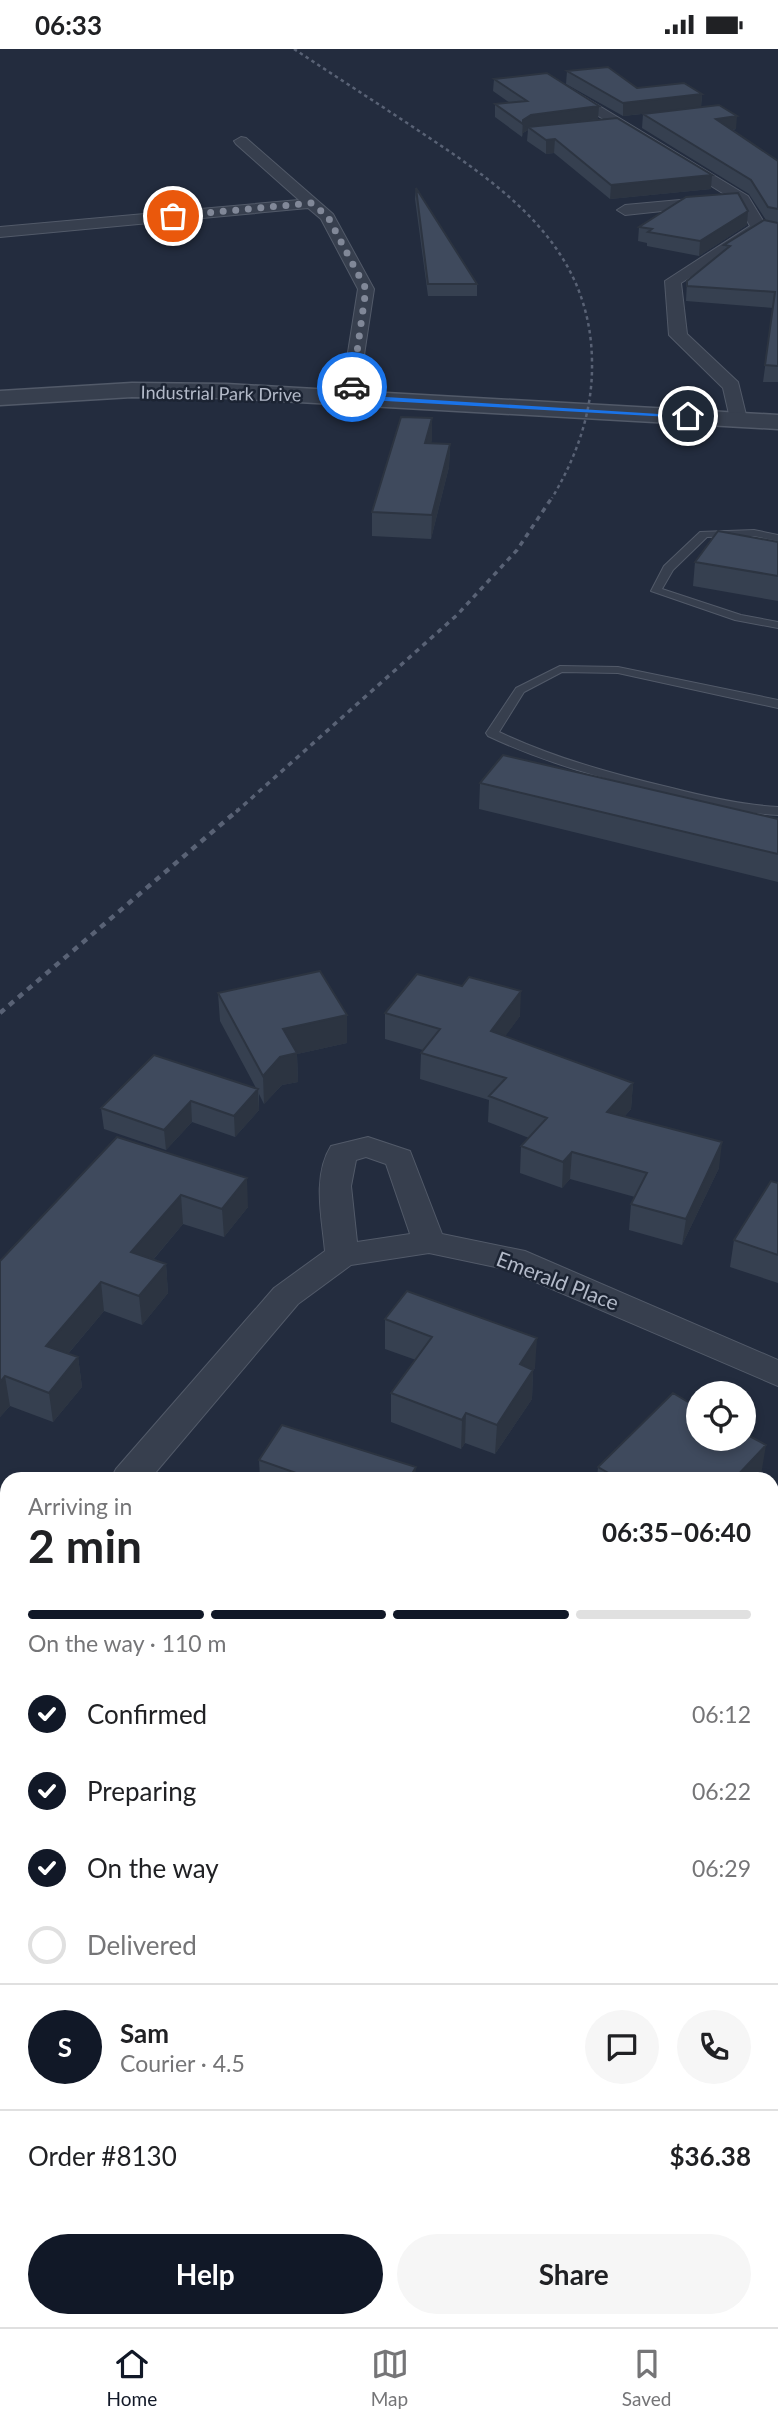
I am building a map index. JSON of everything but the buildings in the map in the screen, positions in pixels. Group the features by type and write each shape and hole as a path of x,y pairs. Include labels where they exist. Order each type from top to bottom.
{"street":[{"path":"556,85 743,199 759,227"},
{"path":"595,128 648,121"},
{"path":"241,141 328,217 366,289 350,397"},
{"path":"625,210 743,199"},
{"path":"0,232 312,203"},
{"path":"738,419 732,386 678,335 673,281 759,227 778,231"},
{"name":"Industrial Park Drive","path":"0,398 159,390 350,397 778,422"},
{"path":"342,1255 335,1186 342,1153 368,1147 399,1158 429,1242"},
{"name":"Emerald Place","path":"134,1472 286,1296 342,1255 429,1242 513,1259 778,1374"}],"lane":[{"path":"778,538 754,533 704,534 668,568 656,591 739,618 778,625"},
{"path":"778,704 618,670 560,669 520,690 492,733 521,748 622,781 750,810 778,811"}],"railway":[{"path":"294,49 482,175 537,225 559,253 577,285 588,321 592,380 582,433 552,498"},
{"path":"236,812 457,615 517,550 553,496"},
{"path":"0,1013 238,810"}],"way so far":[{"path":"173,216 312,203 328,217 366,289 352,387"}],"route":[{"path":"352,387 350,397 688,416"}]}
